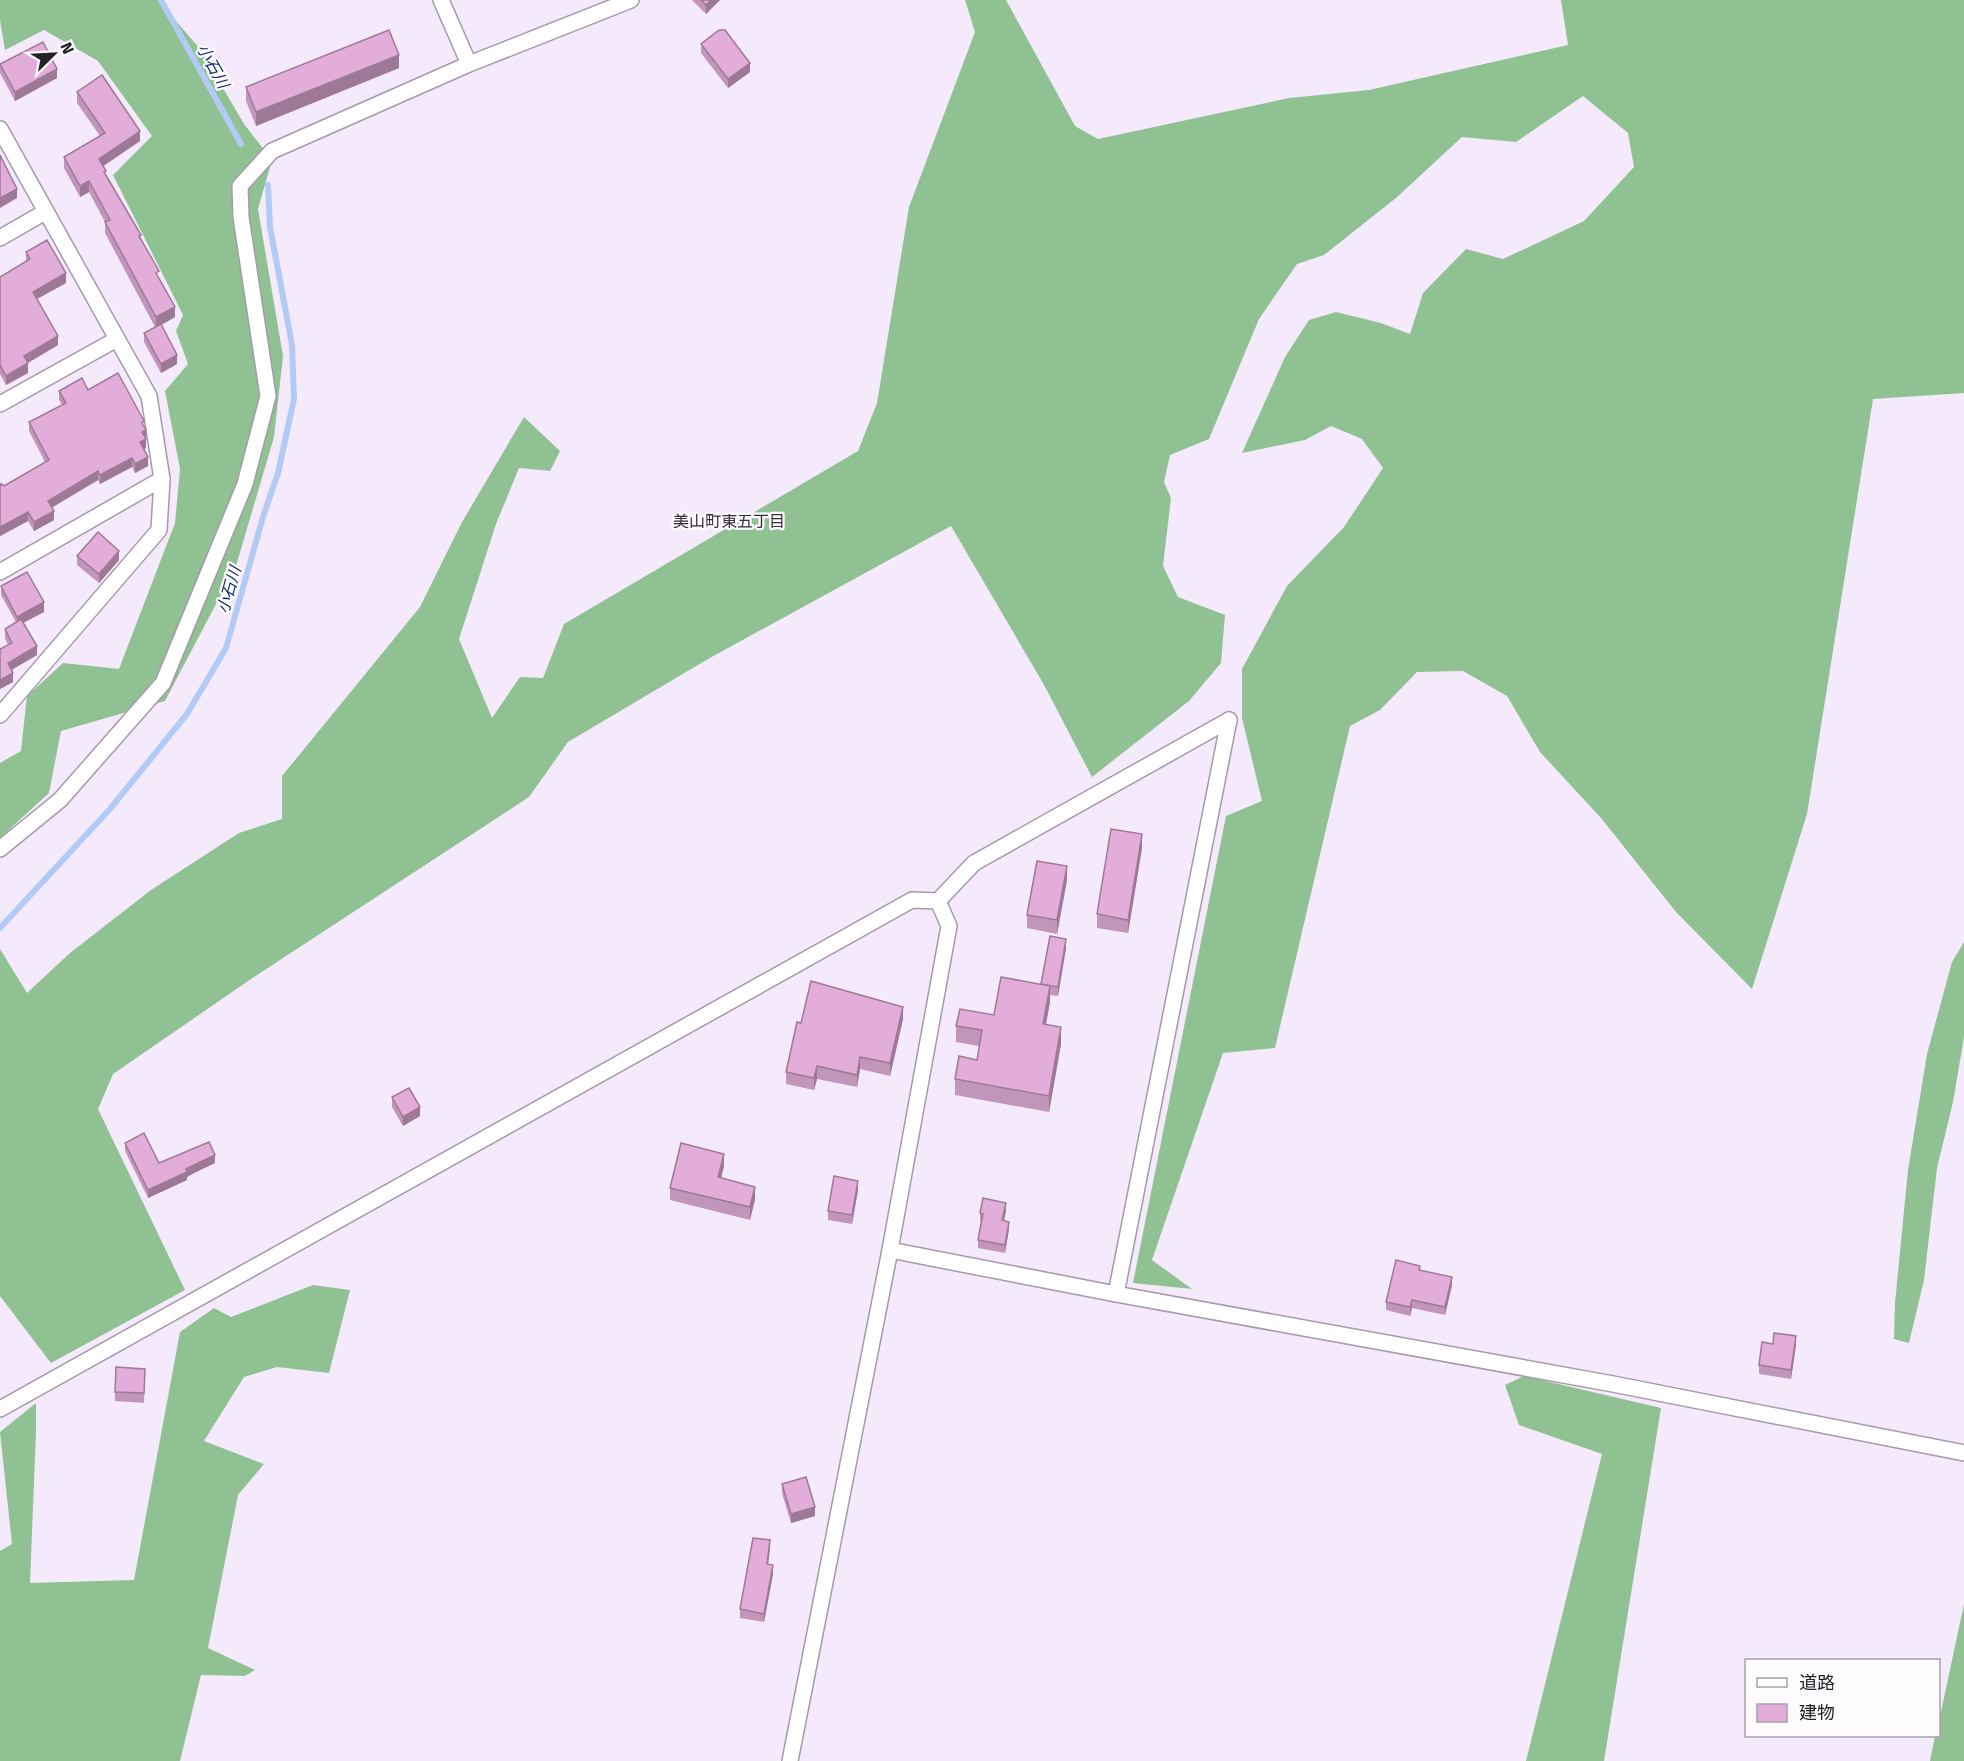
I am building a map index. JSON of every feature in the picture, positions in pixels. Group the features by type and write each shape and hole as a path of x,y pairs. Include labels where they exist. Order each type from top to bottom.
{"street":[{"path":"441,0 470,64"},
{"path":"0,849 60,800 163,682 245,484 268,396 241,217 240,186 272,151 470,64 631,0"},
{"path":"0,129 149,396 162,479 159,530 0,715"},
{"path":"0,238 45,212"},
{"path":"0,404 117,339"},
{"path":"0,572 162,479"},
{"path":"0,1409 912,900 938,901 974,863 1228,720 1116,1294"},
{"path":"790,1761 890,1250 949,926 938,901"},
{"path":"890,1250 1116,1294 1613,1384 1964,1453"}],"green space":[{"path":"0,0 158,0 200,49 244,124 272,160 258,209 283,356 274,437 236,566 165,701 61,731 49,793 0,838 0,763 21,751 27,696 63,663 119,669 175,523 180,469 165,391 188,364 176,331 183,315 113,175 152,136 98,61 44,30 5,50 0,20"},
{"path":"965,0 1006,0 1075,126 1098,139 1289,98 1369,90 1568,45 1561,0 1964,0 1964,393 1873,399 1807,814 1752,989 1676,912 1601,818 1540,752 1507,696 1463,671 1417,672 1380,710 1350,726 1275,1048 1223,1053 1152,1260 1192,1289 1133,1283 1226,816 1262,801 1242,718 1242,669 1287,586 1344,527 1383,468 1362,439 1331,426 1305,440 1242,453 1285,357 1309,320 1336,312 1381,323 1410,334 1423,293 1466,249 1503,259 1584,221 1634,167 1628,133 1583,96 1516,142 1462,137 1396,198 1324,255 1297,264 1259,319 1209,439 1170,455 1164,482 1171,498 1163,566 1178,597 1225,615 1221,663 1189,701 1092,777 1043,683 951,526 708,659 568,742 529,797 251,979 113,1074 98,1109 185,1290 51,1363 0,1296 0,949 27,993 70,953 151,890 239,833 282,819 282,776 420,607 462,522 524,417 560,451 550,471 519,468 496,524 459,639 492,718 520,677 543,678 564,624 858,451 877,403 909,207 975,32"},
{"path":"1964,942 1964,1037 1953,1102 1937,1168 1924,1280 1909,1343 1894,1339 1895,1303 1908,1170 1927,1054 1952,962"},
{"path":"313,1285 350,1290 329,1373 277,1367 244,1377 204,1441 264,1464 238,1495 208,1648 255,1670 245,1676 201,1675 180,1761 0,1761 0,1551 12,1544 0,1432 36,1403 30,1583 134,1580 180,1332 214,1308 231,1317"},
{"path":"1524,1376 1661,1408 1604,1761 1526,1761 1602,1454 1519,1425 1505,1385"},
{"path":"1964,1604 1964,1761 1930,1761 1935,1737 1940,1737 1940,1716"}],"building":[{"path":"701,0 711,0 706,5"},
{"path":"389,30 399,55 256,112 246,87"},
{"path":"719,30 725,30 750,63 728,79 701,44"},
{"path":"43,42 57,69 15,92 0,64"},
{"path":"102,75 140,131 99,159 106,171 104,172 141,235 139,236 159,271 156,273 175,307 156,317 105,222 110,220 89,181 80,186 64,157 105,133 77,92"},
{"path":"0,155 17,189 0,198"},
{"path":"47,240 66,273 33,292 58,336 24,356 28,363 6,376 0,365 0,277 30,259 26,252"},
{"path":"161,324 177,355 161,364 144,333"},
{"path":"118,373 144,421 142,423 146,430 142,432 146,439 140,442 148,457 135,464 132,458 100,475 98,471 48,501 54,511 34,522 28,512 0,527 0,483 4,486 49,460 29,422 66,403 59,391 82,378 88,390"},
{"path":"98,532 119,551 99,574 77,556"},
{"path":"27,572 44,602 17,617 1,586"},
{"path":"21,619 37,646 8,663 13,673 0,680 0,649 12,643 5,629"},
{"path":"1111,829 1142,834 1128,920 1097,914"},
{"path":"1037,861 1067,866 1057,920 1027,915"},
{"path":"1050,936 1066,939 1058,987 1041,984"},
{"path":"1001,977 1050,986 1043,1024 1061,1027 1049,1096 955,1079 959,1056 977,1060 982,1030 956,1026 960,1009 994,1015"},
{"path":"811,981 903,1007 890,1063 860,1057 857,1075 817,1066 814,1078 786,1072 797,1022 801,1023"},
{"path":"409,1088 420,1107 403,1117 392,1097"},
{"path":"144,1133 159,1163 209,1142 215,1155 186,1169 187,1172 148,1190 125,1143"},
{"path":"681,1143 724,1154 718,1177 755,1187 750,1207 670,1188"},
{"path":"834,1176 858,1181 852,1215 828,1211"},
{"path":"983,1198 1006,1203 1002,1220 1009,1222 1005,1245 978,1240 983,1214 980,1213"},
{"path":"1396,1260 1420,1266 1419,1270 1452,1277 1445,1307 1412,1300 1410,1307 1386,1302"},
{"path":"1774,1333 1796,1336 1791,1370 1759,1365 1762,1342 1773,1344"},
{"path":"116,1367 145,1369 144,1393 115,1392"},
{"path":"806,1477 815,1507 791,1514 782,1484"},
{"path":"753,1538 770,1540 767,1564 773,1565 764,1614 740,1609"}],"waterway":[{"name":"小石川","path":"161,0 241,144"},
{"name":"小石川","path":"0,928 110,809 187,714 226,648 263,517 278,473 294,399 292,345 270,227 268,185"}],"district":[{"name":"美山町東五丁目","path":"729,521"}]}
